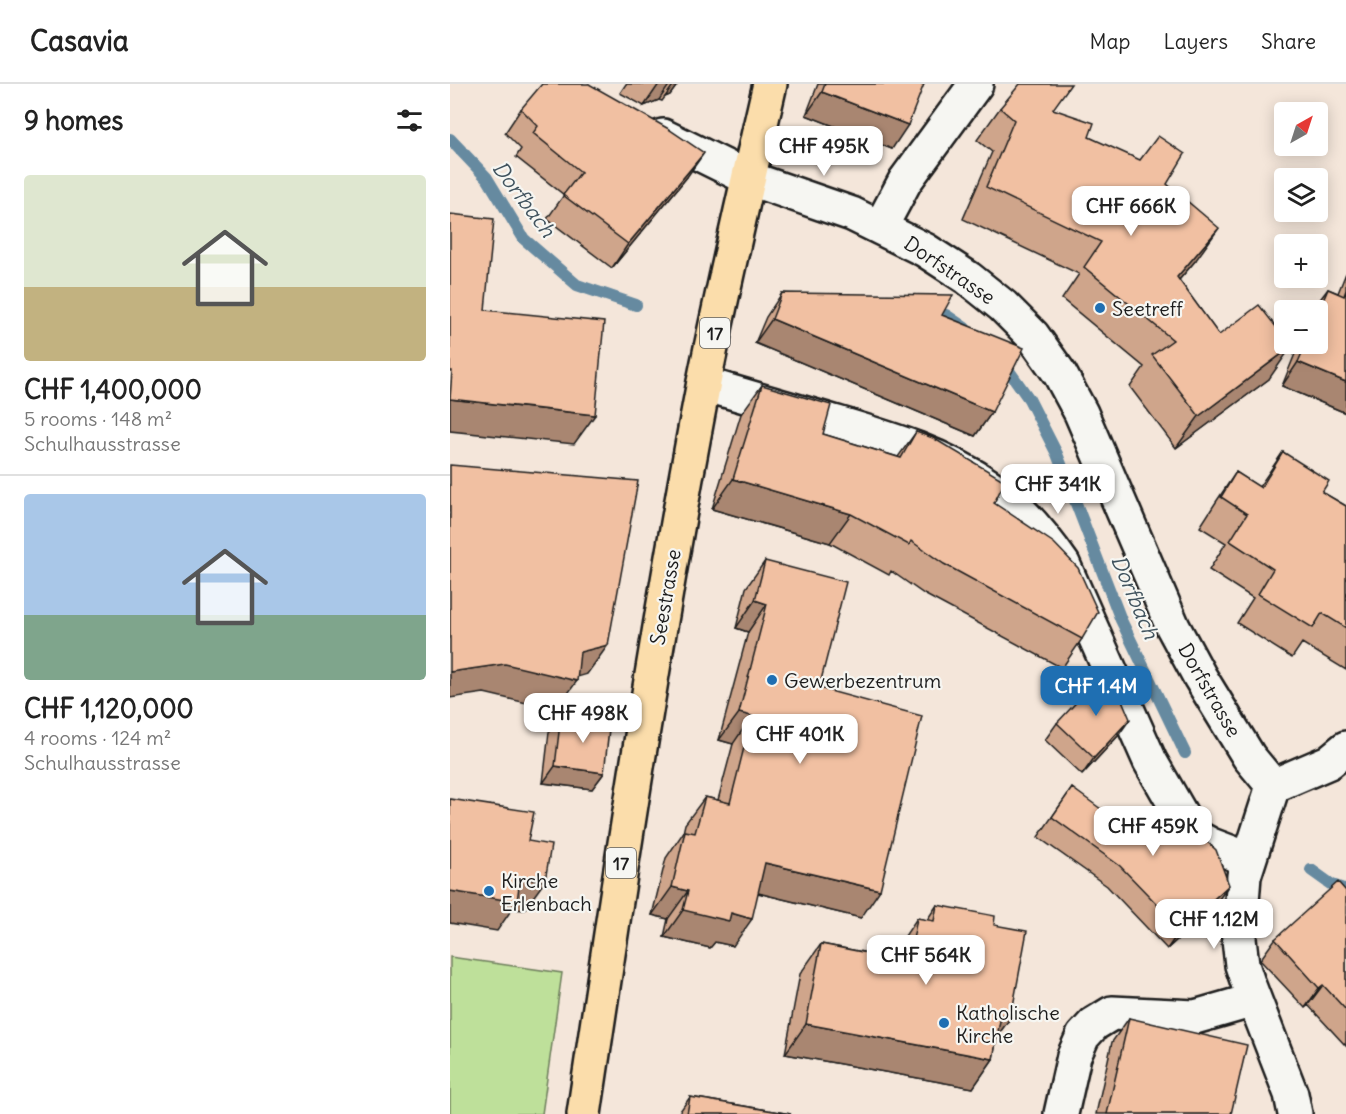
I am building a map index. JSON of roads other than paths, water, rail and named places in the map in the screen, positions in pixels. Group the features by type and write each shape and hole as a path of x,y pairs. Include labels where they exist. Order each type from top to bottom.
{"main road":[{"name":"Seestrasse","path":"584,1114 633,785 704,384 770,84"}],"street":[{"path":"881,226 904,181 976,84"},
{"name":"Dorfstrasse","path":"637,123 748,178 881,226 925,250 968,278 1033,336 1060,374 1086,424 1173,627 1200,677 1249,756 1273,786"},
{"path":"704,384 895,440 961,468 993,489 1025,516 1063,564 1150,761 1188,827 1198,838 1211,845 1248,858"},
{"path":"1295,1114 1290,1094 1242,965 1239,939 1244,876 1273,786 1329,762 1346,748"},
{"path":"1061,1114 1074,1056 1083,1036 1094,1024 1112,1013 1195,1017 1254,1000"}],"waterway":[{"name":"Dorfbach","path":"450,139 487,178 524,239 577,285 636,305"},
{"name":"Dorfbach","path":"946,315 965,328"},
{"name":"Dorfbach","path":"1002,361 1029,399 1057,454 1121,620 1185,753"},
{"name":"Dorfbach","path":"1311,870 1332,885 1346,890"}],"place":[{"name":"Seetreff","path":"1100,308"},
{"name":"Gewerbezentrum","path":"772,680"},
{"name":"Kirche Erlenbach","path":"489,891"},
{"name":"Katholische Kirche","path":"944,1023"}]}
